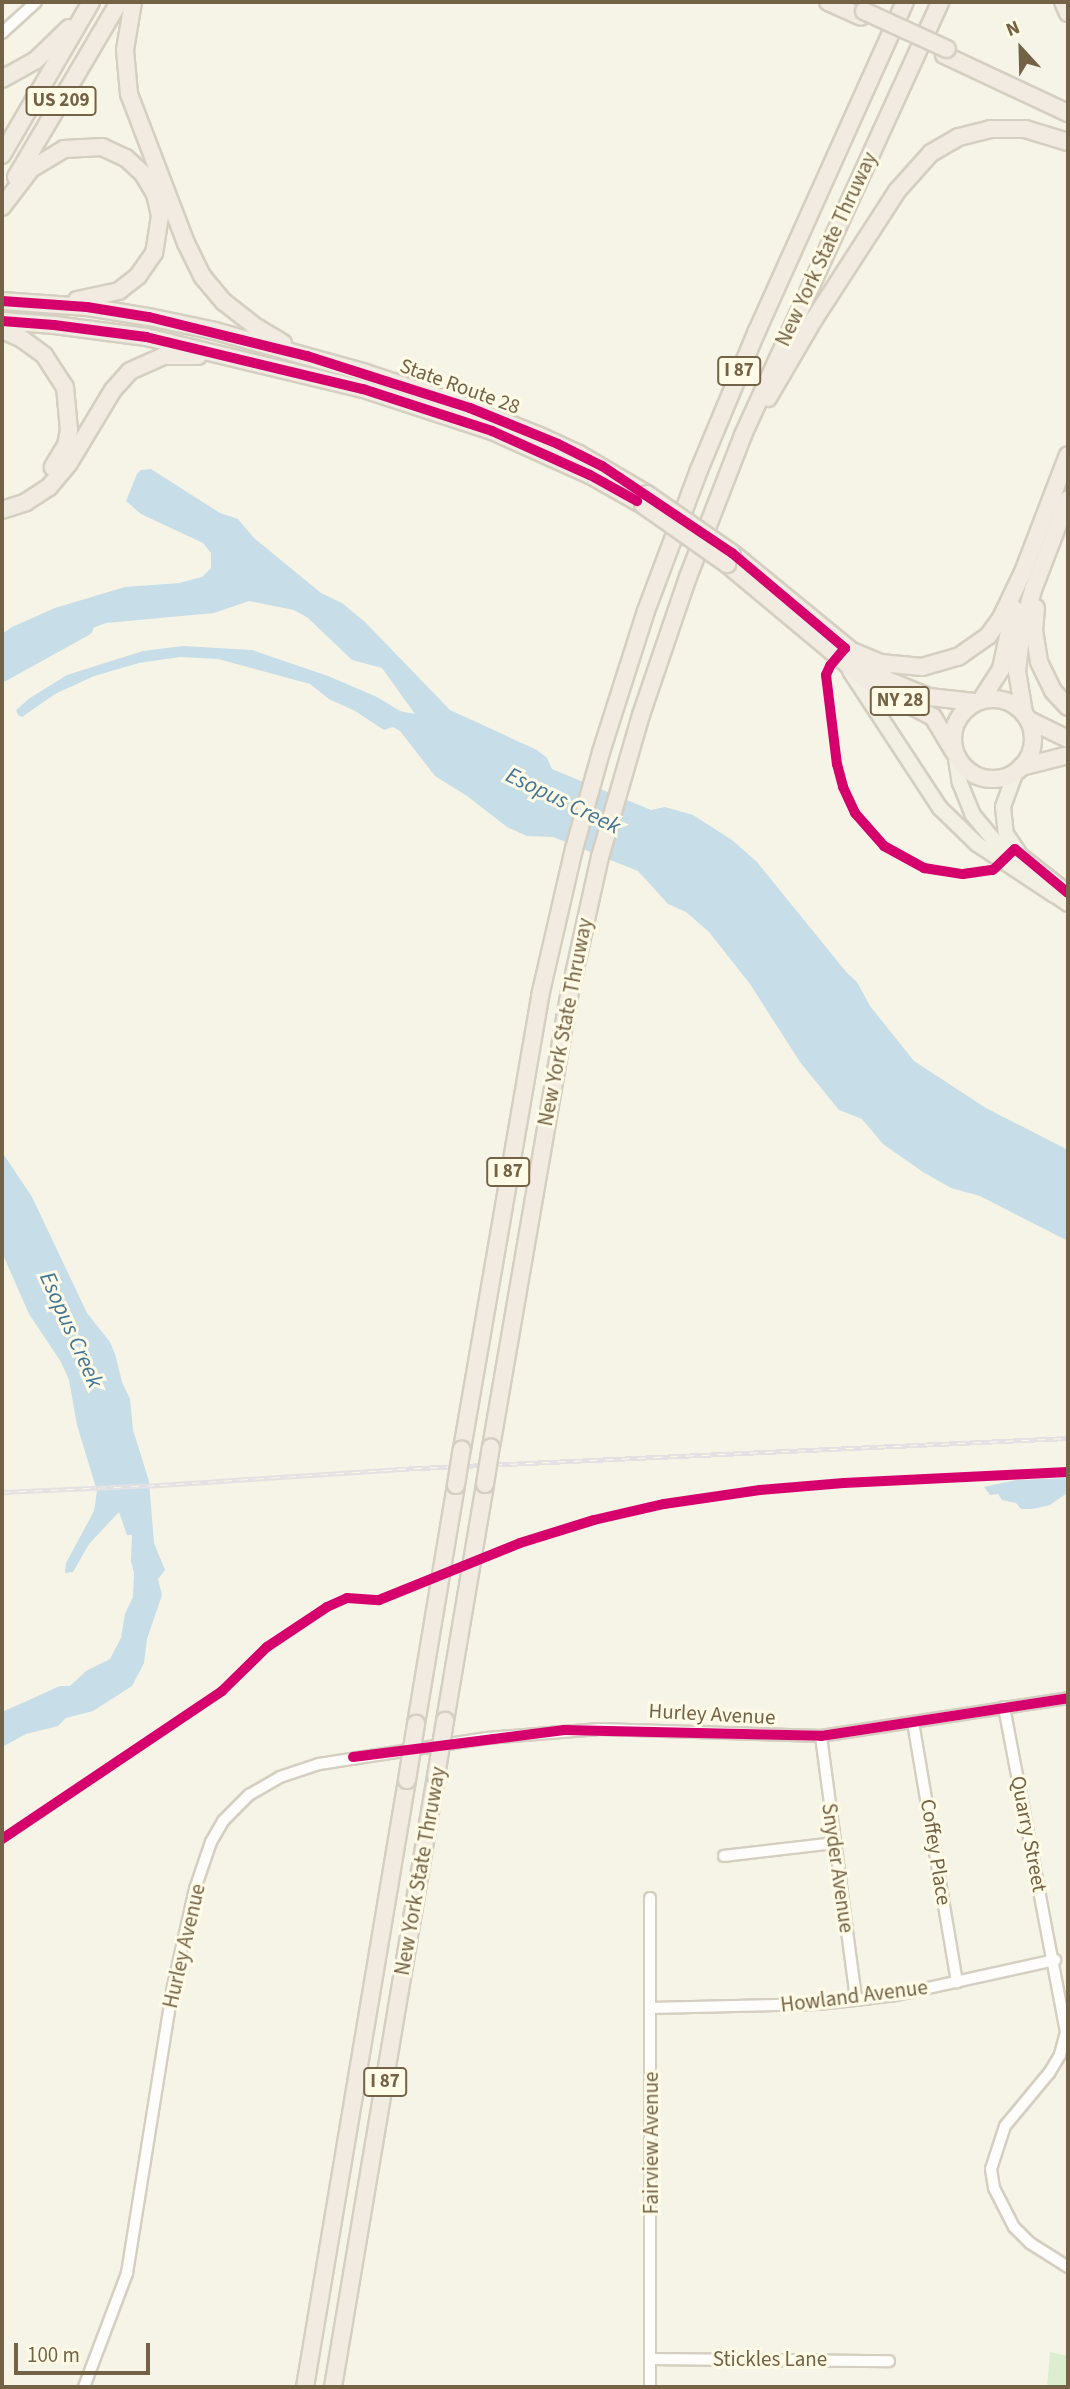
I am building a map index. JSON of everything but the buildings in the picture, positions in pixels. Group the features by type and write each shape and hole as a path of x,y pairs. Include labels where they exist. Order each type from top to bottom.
{"highway":[{"path":"2,79 47,51 91,2"},
{"name":"US 209","path":"2,155 91,2"},
{"name":"US 209","path":"2,200 119,2"},
{"path":"133,2 125,50 129,94 197,266 216,294 233,311 307,356"},
{"path":"828,2 863,14 1068,105"},
{"path":"844,2 863,14"},
{"path":"878,62 899,2"},
{"name":"New York State Thruway","path":"305,2387 530,1045 562,897 601,752 646,611 708,447 905,2"},
{"name":"New York State Thruway","path":"334,2387 558,1051 589,904 628,760 676,611 724,481 783,343 940,2"},
{"path":"1062,2 1068,13"},
{"path":"946,52 1068,113"},
{"path":"724,481 807,330 890,202 919,164 944,145 991,129 1025,129 1068,142"},
{"path":"2,207 41,161 64,149 89,145 115,152 135,165 150,183 158,205 160,228 154,253 129,284 94,298 27,302"},
{"name":"State Route 28","path":"2,301 149,317 307,356 409,387 495,418 579,454 729,559 845,656 882,691 933,717 955,755"},
{"name":"State Route 28","path":"2,321 125,334 272,365 394,398 492,431 645,499"},
{"path":"2,330 34,346 52,364 65,387 70,416 65,445 51,470 32,487 2,499"},
{"path":"2,510 26,502 49,487 69,463 113,390 140,364 179,355 272,365"},
{"path":"845,656 895,666 922,667 946,662 968,652 988,636 1001,618 1023,572 1068,455"},
{"path":"1018,769 1033,741 1018,683 1019,643 1029,603 1068,499"},
{"path":"1050,545 1035,609 1034,640 1047,681 1068,707"},
{"path":"1023,572 1001,669 978,701 956,723 955,755 982,777 996,778 1068,755"},
{"name":"State Route 28","path":"845,656 906,690 929,697 978,701"},
{"path":"978,701 1004,700 1068,739"}],"main road":[{"path":"845,656 940,808 984,848 1061,894"},
{"path":"955,755 963,794 979,825 1007,856 1061,894"},
{"path":"1018,769 1003,807 1006,834 1021,856 1068,904"}],"street":[{"path":"2,33 36,2"},
{"name":"Hurley Avenue","path":"84,2387 126,2278 172,1991 195,1889 211,1842 223,1821 249,1795 292,1773 353,1757 529,1733 600,1729 821,1735 1068,1698"},
{"name":"Quarry Street","path":"1004,1707 1064,2009 1065,2040 1049,2073 1005,2126 991,2169 993,2188 1007,2219 1030,2243 1068,2267"},
{"name":"Coffey Place","path":"913,1722 957,1982"},
{"name":"Snyder Avenue","path":"821,1735 856,2000"},
{"path":"724,1856 835,1843"},
{"name":"Fairview Avenue","path":"650,1898 650,2387"},
{"name":"Howland Avenue","path":"651,2008 818,2004 856,2000 957,1982 1055,1960"},
{"name":"Stickles Lane","path":"650,2359 889,2361"}],"green space":[{"path":"1050,2352 1068,2356 1066,2387 1047,2387"}],"water":[{"path":"151,469 220,513 238,519 254,538 321,593 342,603 365,622 450,710 537,750 547,758 552,769 651,810 665,807 693,815 732,840 757,862 857,982 870,1006 914,1061 986,1108 1068,1150 1068,1241 980,1196 951,1188 923,1172 883,1144 862,1119 839,1110 800,1062 750,984 709,932 686,912 668,904 638,871 553,837 527,836 507,827 467,796 435,776 400,731 393,727 384,730 355,711 329,699 310,684 218,659 180,657 139,663 94,676 55,694 22,717 18,715 16,710 30,698 67,675 143,651 183,646 252,650 328,676 377,697 400,711 415,714 382,668 352,660 308,618 294,610 249,601 214,613 106,623 33,650 2,672 2,634 12,627 55,608 125,587 179,583 202,577 211,568 211,553 203,543 141,514 126,501 137,474 141,470"},
{"path":"2,1152 32,1197 87,1313 110,1342 115,1354 122,1382 130,1399 133,1430 149,1481 154,1543 165,1570 158,1579 162,1595 147,1639 144,1663 132,1686 93,1711 66,1718 58,1726 26,1734 4,1746 2,1712 60,1686 70,1686 86,1671 110,1659 121,1638 125,1614 133,1597 134,1573 131,1561 132,1535 127,1535 119,1512 89,1544 73,1572 65,1573 66,1563 94,1511 97,1491 77,1425 69,1380 61,1362 29,1314 4,1257"},
{"path":"1068,1478 1067,1493 1050,1505 1032,1509 1021,1509 1016,1503 1002,1500 998,1494 990,1495 984,1487 1016,1480"}],"waterway":[{"name":"Esopus Creek","path":"2,674 85,628"}],"railway":[{"path":"2,1492 160,1485 398,1469 1068,1438"}],"cycle path":[{"path":"2,301 87,307 149,317 307,356 470,408 558,444 602,466 732,553 845,648 826,675 837,764 843,787 855,813 884,846 924,868 963,874 993,870 1015,849 1068,893"},
{"path":"2,321 146,337 363,389 492,431 590,475 637,501"},
{"path":"2,1839 222,1691 267,1647 327,1607 347,1598 379,1600 520,1543 594,1520 664,1504 760,1490 844,1483 1068,1472"},
{"path":"353,1757 564,1730 821,1736 1068,1698"}]}
